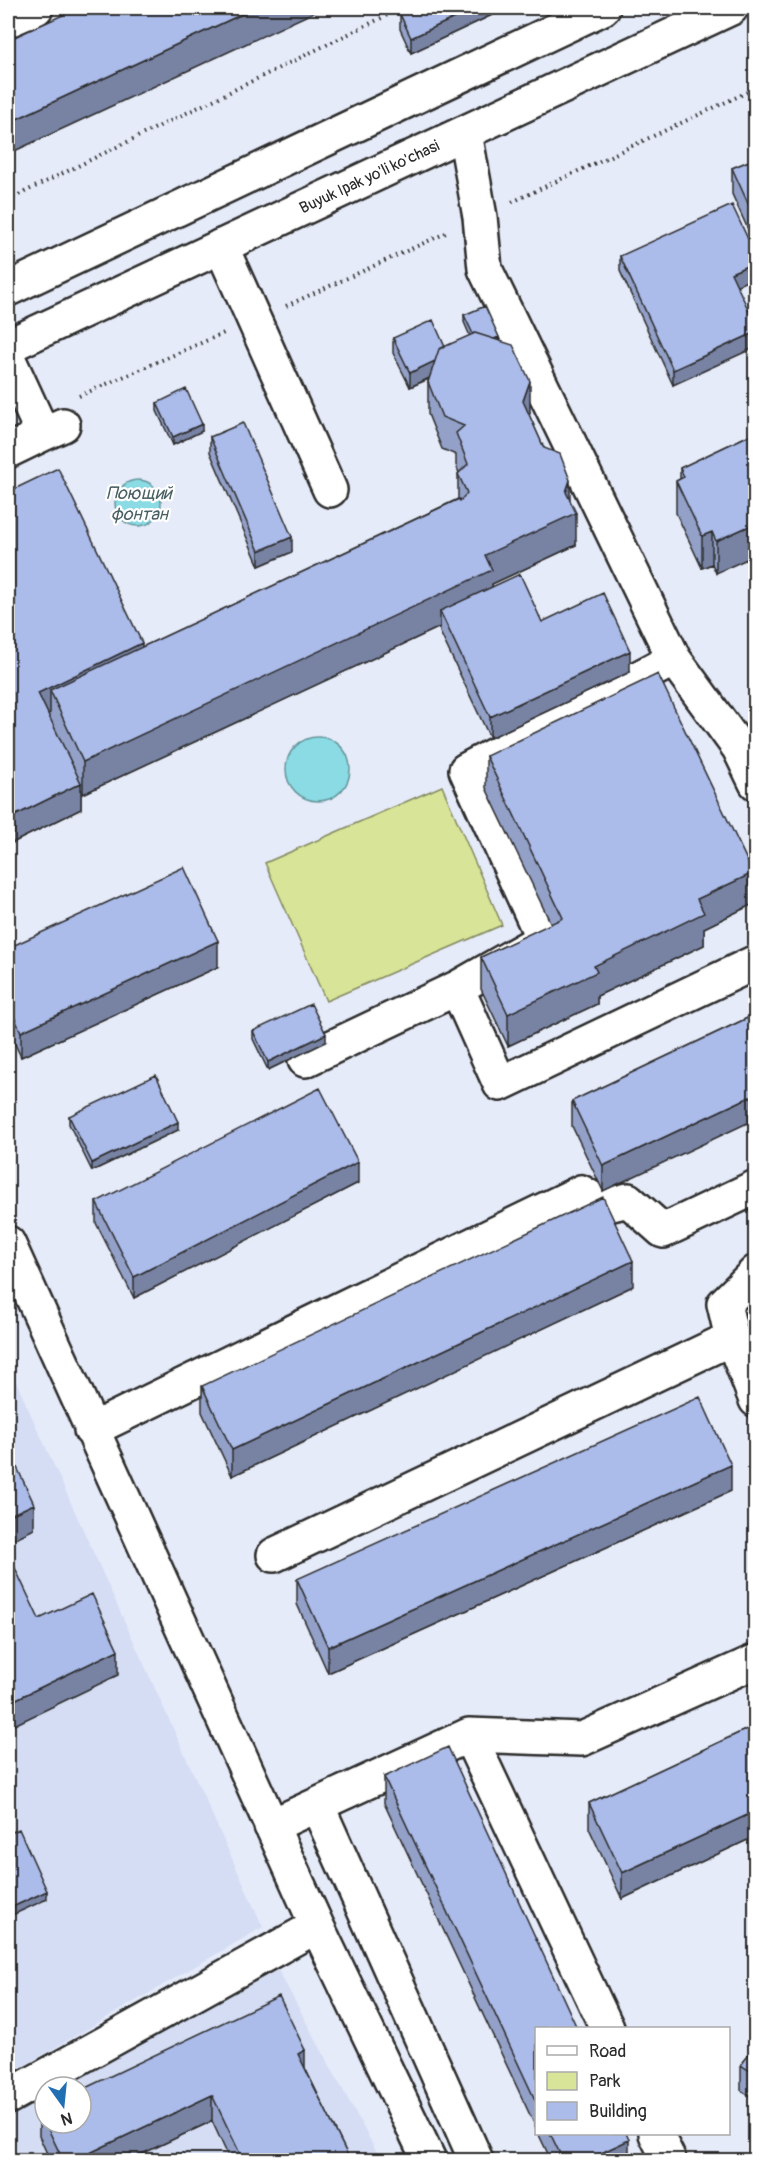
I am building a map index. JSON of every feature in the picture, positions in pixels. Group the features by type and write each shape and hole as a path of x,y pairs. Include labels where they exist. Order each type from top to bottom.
{"street":[{"path":"8,288 603,8"},
{"name":"Buyuk Ipak yo'li ko'chasi","path":"8,346 731,8"},
{"path":"465,133 480,217 485,269 674,659 739,748 756,783"},
{"path":"221,246 330,490"},
{"path":"8,358 46,425 8,452"},
{"path":"305,1060 457,988 543,939 466,770 674,659"},
{"path":"457,988 500,1084 756,962"},
{"path":"91,1430 580,1192 604,1206 628,1200 663,1231 756,1187"},
{"path":"8,1243 271,1826 429,2160"},
{"path":"756,1272 724,1304 732,1338 756,1400"},
{"path":"274,1555 732,1338"},
{"path":"271,1826 469,1735 582,1739 756,1661"},
{"path":"469,1735 607,2027"},
{"path":"317,1805 476,2160"},
{"path":"8,2097 317,1926"},
{"path":"657,2135 669,2160"}],"path":[{"path":"8,200 402,8"},
{"path":"46,425 255,320 366,271 756,88"}],"shaded area":[{"path":"8,1364 263,1927 8,2075"},
{"path":"278,1970 381,2160 18,2160 8,2113 33,2099 33,2135 93,2135 93,2075 79,2075"}],"green space":[{"path":"442,786 502,925 326,1001 265,863"}],"water":[{"name":"Поющий фонтан","path":"138,480 154,487 161,503 154,519 138,526 122,519 115,503 122,487"},
{"path":"318,737 336,743 344,751 350,769 344,787 336,795 318,801 300,795 292,787 286,769 292,751 300,743"}],"building":[{"path":"78,8 255,8 8,123 8,40"},
{"path":"413,8 476,8 411,38 400,14"},
{"path":"756,158 756,221 732,168"},
{"path":"732,205 756,256 756,262 731,273 756,326 756,332 673,370 620,256"},
{"path":"485,306 499,337 494,339 473,334 464,315"},
{"path":"433,320 445,347 439,349 435,361 410,373 393,338"},
{"path":"475,333 513,345 530,381 523,401 544,448 560,454 570,480 566,492 576,513 485,555 492,570 83,762 50,690 459,499 460,501 467,493 458,474 468,464 456,433 464,426 442,417 428,382 439,349"},
{"path":"186,389 202,424 173,437 157,403"},
{"path":"243,423 292,537 259,551 210,437"},
{"path":"756,432 756,523 716,541 712,532 702,536 676,481 684,477 680,468"},
{"path":"58,468 142,643 38,693 81,783 8,819 8,492"},
{"path":"520,574 542,622 603,593 630,651 490,717 440,611"},
{"path":"658,674 753,873 697,899 704,913 594,966 597,972 508,1014 481,957 563,918 486,756"},
{"path":"184,867 218,941 21,1032 8,1003 8,948"},
{"path":"311,1004 326,1034 268,1062 253,1031"},
{"path":"756,1014 756,1094 603,1166 572,1101"},
{"path":"156,1075 178,1122 92,1163 69,1116"},
{"path":"320,1088 358,1162 134,1277 96,1202"},
{"path":"603,1197 633,1261 232,1450 202,1386"},
{"path":"700,1397 731,1465 328,1647 297,1579"},
{"path":"8,1448 34,1504 8,1516"},
{"path":"8,1553 39,1619 92,1594 118,1650 8,1703"},
{"path":"756,1725 756,1811 622,1873 589,1803"},
{"path":"448,1747 577,2027 535,2027 535,2100 384,1777"},
{"path":"19,1829 47,1891 8,1909 8,1834"},
{"path":"279,1996 305,2050 298,2054 350,2160 243,2160 212,2095 75,2160 63,2160 51,2135 93,2135 93,2084"},
{"path":"756,2045 756,2075 741,2065"},
{"path":"551,2135 627,2135 629,2140 586,2160 563,2160"}]}
